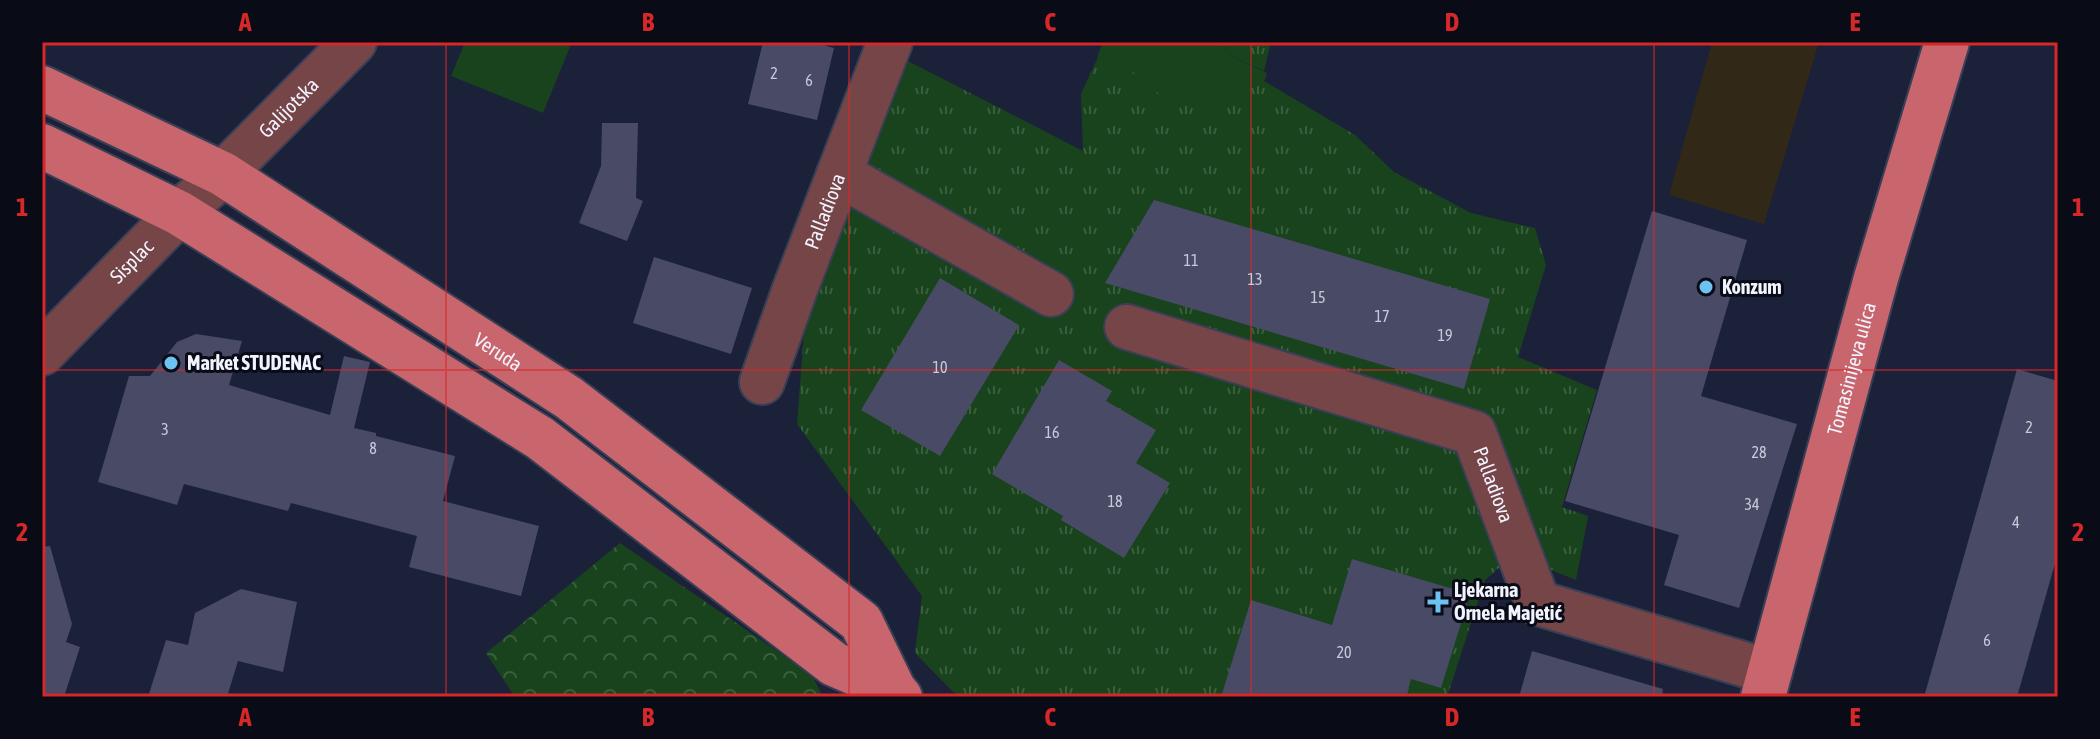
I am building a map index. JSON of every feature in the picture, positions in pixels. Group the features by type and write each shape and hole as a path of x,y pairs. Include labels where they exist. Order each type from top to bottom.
{"main road":[{"name":"Tomasinijeva ulica","path":"1767,684 1876,278 1947,42"},
{"name":"Veruda","path":"42,88 223,174 569,398 861,622 897,694"},
{"name":"Veruda","path":"42,146 179,213 540,438 834,664 897,694"}],"street":[{"name":"Galijotska","path":"223,174 354,42"},
{"name":"Palladiova","path":"762,382 890,42"},
{"name":"Sisplac","path":"42,353 179,213 223,174"},
{"path":"839,174 1051,294"},
{"name":"Palladiova","path":"1127,327 1474,433 1538,603 1767,684"}],"shaded area":[{"path":"1712,42 1819,42 1764,224 1669,195"}],"green space":[{"path":"465,42 572,42 543,113 451,76"},
{"path":"1103,42 1221,42 1229,55 1267,73 1264,82 1231,87 1196,104 1181,104 1163,96 1131,70 1097,57"},
{"path":"1105,42 1226,63 1264,81 1355,135 1394,172 1471,213 1535,228 1546,265 1518,357 1597,390 1562,507 1588,516 1576,580 1514,555 1485,580 1447,697 958,697 915,653 922,596 797,424 808,280 904,59 1083,151 1081,94"},
{"path":"1221,42 1271,42 1264,71 1229,55"},
{"path":"620,543 812,675 823,697 515,697 486,653"}],"building":[{"path":"763,42 811,42 834,48 817,120 748,104"},
{"path":"602,123 638,123 636,198 643,201 627,241 579,223 601,166"},
{"path":"1154,200 1490,299 1464,389 1105,283"},
{"path":"1652,211 1747,240 1701,396 1797,424 1739,608 1664,585 1679,535 1565,501"},
{"path":"654,257 752,288 731,354 633,323"},
{"path":"940,278 1019,325 940,456 861,410"},
{"path":"196,334 242,341 229,385 330,415 344,356 370,362 354,428 455,456 443,501 539,526 521,596 409,567 417,536 291,503 288,511 184,484 177,505 98,482 129,376 150,376 177,342"},
{"path":"1059,360 1112,391 1106,401 1156,430 1136,463 1170,483 1124,558 1061,520 1063,516 992,474"},
{"path":"2017,369 2058,381 2058,553 2017,697 1924,697"},
{"path":"50,546 72,624 66,642 80,647 64,697 42,697 42,547"},
{"path":"1352,559 1470,594 1441,688 1411,679 1406,697 1221,697 1251,600 1332,625"},
{"path":"241,589 297,602 283,672 238,661 227,697 148,697 166,640 188,645 195,613"},
{"path":"1532,651 1663,689 1662,697 1519,697"}],"place":[{"name":"Konzum","path":"1706,287"},
{"name":"Market STUDENAC","path":"171,363"},
{"name":"Ljekarna Ornela Majetić","path":"1438,602"}]}
